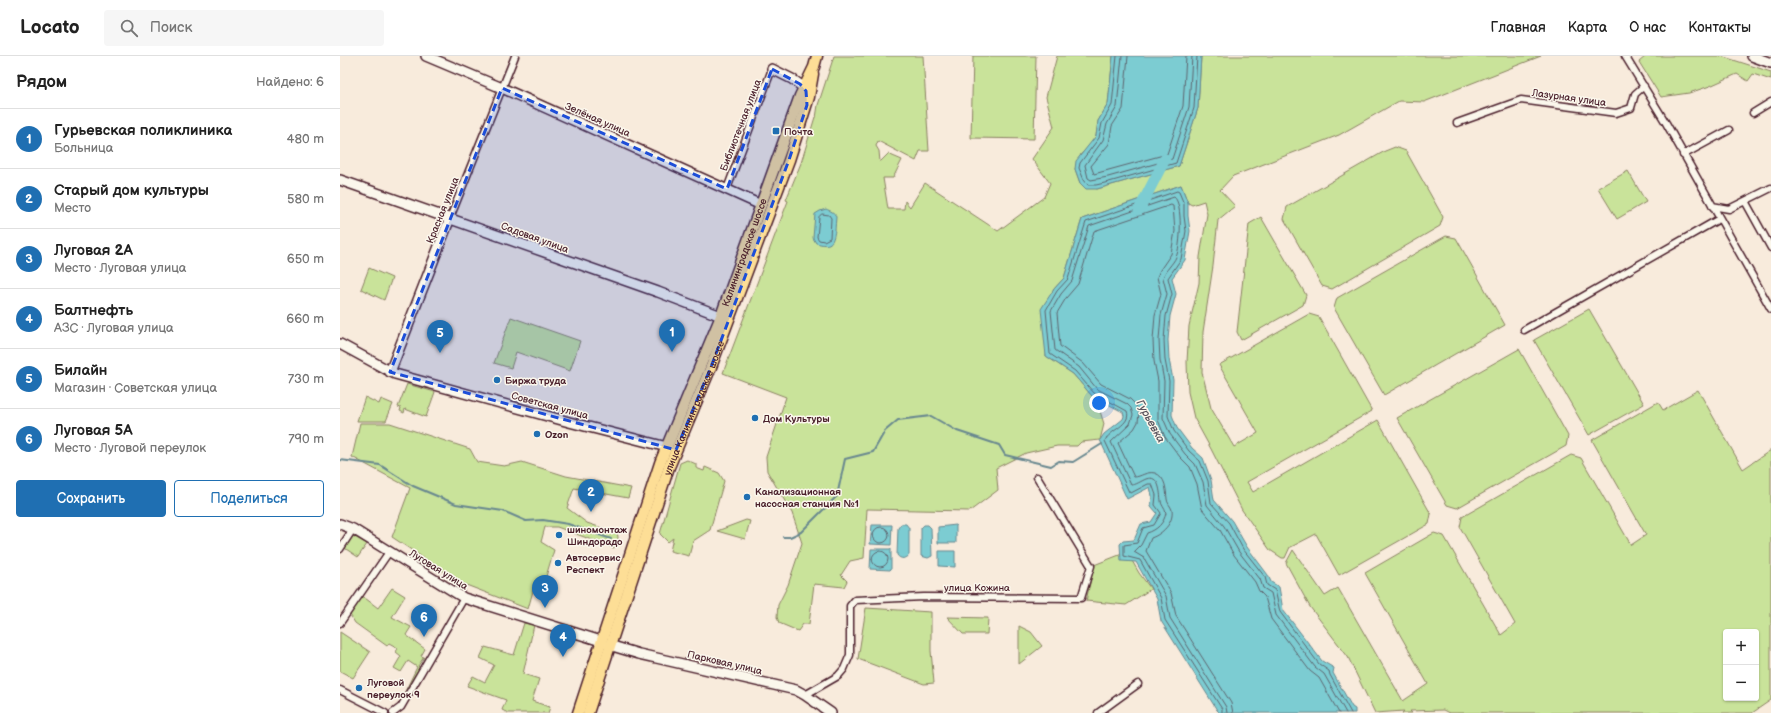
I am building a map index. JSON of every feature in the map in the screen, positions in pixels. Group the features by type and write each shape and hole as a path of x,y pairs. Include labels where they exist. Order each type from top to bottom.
{"main road":[{"name":"Калининградское шоссе","path":"671,449 721,316 806,79 817,56"},
{"name":"улица Калининградское шоссе","path":"578,713 605,643 671,449 712,368 789,160 807,105 806,79"},
{"name":"улица Калининградское шоссе","path":"588,713 605,643"}],"street":[{"name":"Зелёная улица","path":"426,56 502,88 761,204"},
{"name":"Красная улица","path":"390,372 515,56"},
{"path":"1625,56 1644,86 1771,309"},
{"path":"1752,56 1771,63"},
{"path":"772,69 806,79"},
{"name":"Библиотечная улица","path":"727,189 772,69"},
{"name":"Лазурная улица","path":"1457,123 1521,100 1616,113 1631,108 1635,94 1644,86"},
{"path":"1752,113 1771,102"},
{"path":"1683,155 1729,130"},
{"name":"Садовая улица","path":"340,180 658,292 721,316"},
{"path":"1712,206 1729,209 1771,188"},
{"path":"1745,201 1771,248"},
{"path":"1524,330 1719,219"},
{"name":"Советская улица","path":"340,344 390,372 671,449"},
{"name":"улица Кожина","path":"805,695 838,676 844,669 850,654 850,606 855,600 924,597 1081,598 1091,566 1037,477"},
{"name":"Луговая улица","path":"340,524 353,528 464,598 605,643"},
{"path":"340,549 353,528"},
{"path":"340,623 389,552"},
{"path":"393,713 401,707 464,598"},
{"name":"Парковая улица","path":"605,643 640,654 796,690 831,713"},
{"path":"1098,713 1138,684"},
{"path":"340,690 385,713"}],"highlighted area":[{"path":"772,69 800,84 806,91 807,105 789,160 711,367 676,450 390,372 502,88 727,189"}],"green space":[{"path":"834,56 923,56 929,151 920,151 916,161 878,141 876,146 879,151 880,162 888,154 902,160 893,178 883,178 888,209 904,209 905,201 910,207 925,183 998,231 1044,197 1050,183 1032,159 1054,127 1046,97 1057,56 1113,56 1108,104 1098,121 1096,136 1088,148 1081,154 1075,169 1080,183 1097,189 1179,166 1198,108 1201,56 1541,56 1424,102 1399,101 1339,135 1233,176 1220,190 1235,206 1218,220 1203,332 1202,372 1211,408 1234,447 1258,433 1219,365 1309,314 1319,317 1372,411 1247,482 1253,492 1378,420 1431,514 1429,524 1339,575 1316,534 1290,547 1285,558 1282,558 1270,550 1242,510 1194,418 1188,392 1187,362 1189,326 1199,283 1200,257 1207,214 1204,201 1192,205 1188,203 1181,185 1082,219 1064,278 1054,289 1046,356 1073,374 1092,396 1100,411 1104,424 1100,440 1081,442 1077,446 1057,446 1026,453 996,468 998,490 970,511 867,509 864,558 850,561 841,575 847,581 844,587 814,584 809,624 803,624 798,631 779,623 777,617 778,605 788,585 802,543 792,513 767,471 766,457 786,397 723,373 788,201 786,200 801,163 815,117 816,118 818,105"},
{"path":"973,56 1036,56 1034,139 971,138"},
{"path":"1646,56 1721,56 1771,72 1771,80 1753,74 1748,81 1737,74 1710,86 1689,93 1661,97 1639,62"},
{"path":"1395,147 1406,151 1443,217 1440,226 1332,289 1322,286 1284,219 1287,207 1385,151"},
{"path":"1628,171 1646,202 1617,219 1598,188"},
{"path":"1261,217 1306,295 1303,305 1241,340 1237,332 1249,224"},
{"path":"1446,236 1456,238 1505,325 1384,395 1334,308 1337,298"},
{"path":"369,268 392,278 384,300 361,289"},
{"path":"1589,309 1644,404 1589,435 1534,340"},
{"path":"511,317 580,341 570,371 516,352 511,368 494,363"},
{"path":"1519,349 1568,436 1566,446 1457,508 1447,505 1397,418"},
{"path":"407,384 435,392 426,417 405,409 404,413 400,411 401,408 398,407"},
{"path":"1698,390 1743,469 1771,450 1771,700 1752,713 1449,713 1443,710 1410,711 1412,713 1402,713 1404,711 1375,713 1348,657 1310,607 1286,563 1293,550 1325,596 1338,588 1403,701 1428,684 1365,573 1434,533 1444,536 1501,635 1515,624 1460,527 1462,517 1571,455 1581,458 1631,545 1646,535 1592,440 1658,402 1663,410"},
{"path":"365,397 379,404 381,399 393,404 386,421 357,421"},
{"path":"360,423 390,423 470,449 477,462 504,466 522,462 566,476 631,488 628,498 574,488 567,508 587,523 617,533 618,539 616,545 614,548 557,527 545,527 541,542 554,550 544,583 536,580 528,609 461,583 392,537 410,488 352,457"},
{"path":"687,460 696,464 696,468 704,471 705,467 719,473 724,481 710,530 693,541 689,556 670,551 673,538 668,542 660,534 680,463"},
{"path":"746,520 750,521 745,539 717,531"},
{"path":"350,536 353,536 367,544 358,557 343,547"},
{"path":"1127,552 1139,573 1151,589 1126,605 1086,601 1094,565"},
{"path":"392,588 405,596 392,617 411,627 406,635 425,649 421,656 424,657 418,666 420,668 399,704 417,667 408,661 401,672 394,668 401,656 396,652 398,648 389,643 387,646 355,623 349,613 361,595 378,608"},
{"path":"866,608 931,612 931,651 934,683 924,684 858,659"},
{"path":"947,617 988,618 987,634 963,634"},
{"path":"524,623 534,625 523,674 539,679 532,701 550,707 548,713 508,713 502,710 506,700 467,686 473,676 485,682 494,665 480,658 485,647 514,655"},
{"path":"1019,626 1031,632 1042,646 1019,664"},
{"path":"340,632 370,652 353,678 340,671"}],"water":[{"path":"1113,56 1201,56 1198,108 1179,166 1097,189 1086,189 1080,183 1075,169 1076,161 1096,136 1098,121 1108,104"},
{"path":"1181,185 1188,203 1190,231 1185,260 1172,278 1176,294 1170,316 1168,340 1169,359 1173,380 1172,415 1177,428 1192,448 1203,458 1211,480 1214,500 1232,521 1247,547 1268,575 1271,582 1279,587 1283,610 1322,661 1334,668 1333,673 1352,707 1355,709 1355,713 1220,713 1217,710 1161,621 1157,599 1136,562 1121,561 1120,544 1123,541 1134,540 1141,524 1151,522 1157,513 1151,506 1152,496 1150,487 1127,499 1100,440 1104,434 1123,419 1123,412 1092,396 1073,374 1046,356 1041,309 1054,289 1064,278 1082,219"},
{"path":"826,209 835,215 836,219 832,241 825,245 816,243 813,238 815,214"},
{"path":"901,524 906,524 909,528 909,555 903,558 900,558 897,555 898,528"},
{"path":"872,525 892,525 891,545 870,544"},
{"path":"924,525 928,525 931,528 932,556 928,558 921,556 921,528"},
{"path":"956,525 956,543 938,543 938,527"},
{"path":"871,549 891,549 890,570 870,569"},
{"path":"939,551 955,551 955,567 939,566"}],"waterway":[{"name":"Гурьевка","path":"1139,210 1165,159"},
{"path":"783,537 790,537 801,532 837,496 845,459 873,452 885,431 898,420 931,416 957,431 999,445 1005,455 1051,466 1059,461 1073,462 1102,444"},
{"path":"340,460 380,465 413,486 456,504 503,511 526,521 543,520 568,524 611,539"}],"place":[{"name":"Почта","path":"776,131"},
{"name":"Гурьевская поликлиника","path":"672,352"},
{"name":"Билайн","path":"440,353"},
{"name":"Биржа труда","path":"497,380"},
{"name":"Дом Культуры","path":"755,418"},
{"name":"Ozon","path":"537,434"},
{"name":"Канализационная насосная станция №1","path":"747,497"},
{"name":"Старый дом культуры","path":"591,512"},
{"name":"шиномонтаж Шиндорадо","path":"559,535"},
{"name":"Автосервис Респект","path":"558,563"},
{"name":"Луговая 2А","path":"545,608"},
{"name":"Луговая 5А","path":"424,637"},
{"name":"Балтнефть","path":"563,657"},
{"name":"Луговой переулок 9","path":"359,688"}]}
